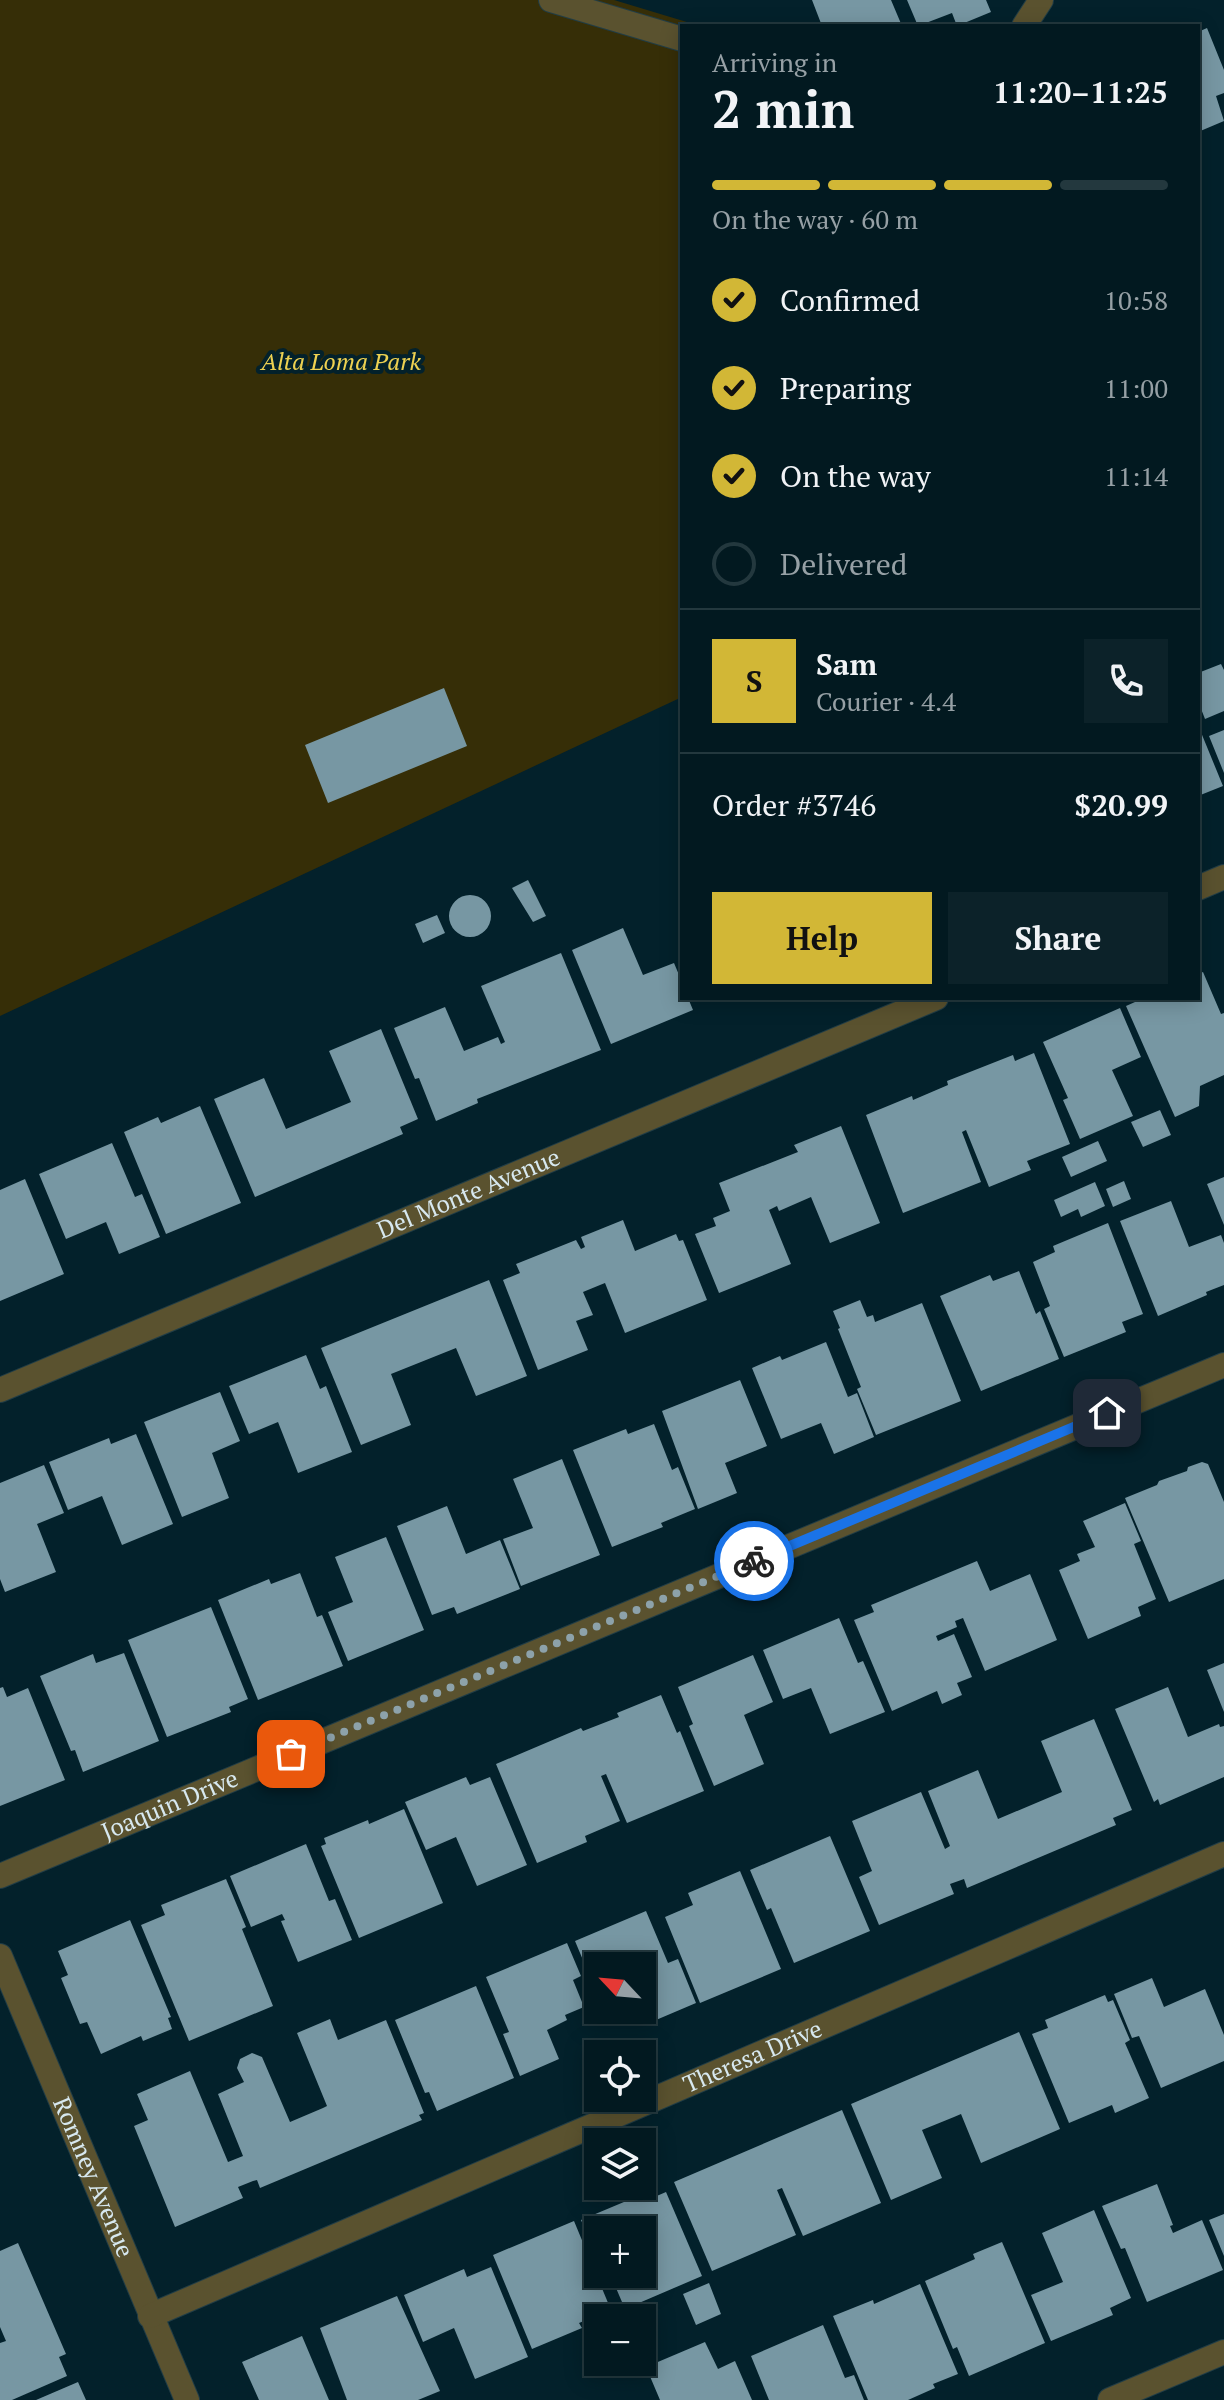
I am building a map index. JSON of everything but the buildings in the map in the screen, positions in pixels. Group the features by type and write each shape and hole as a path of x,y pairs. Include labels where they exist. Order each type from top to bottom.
{"street":[{"path":"551,0 680,38"},
{"path":"1025,24 1041,0"},
{"path":"1200,887 1224,877"},
{"name":"Del Monte Avenue","path":"0,1390 931,1000"},
{"name":"Joaquin Drive","path":"0,1876 1224,1365"},
{"name":"Theresa Drive","path":"150,2316 1224,1854"},
{"name":"Romney Avenue","path":"0,1956 187,2400"},
{"path":"1110,2400 1224,2352"}],"green space":[{"name":"Alta Loma Park","path":"0,0 614,0 693,24 680,24 680,698 0,1016"}],"way so far":[{"path":"291,1754 754,1561"}],"route":[{"path":"754,1561 1107,1413"}]}
